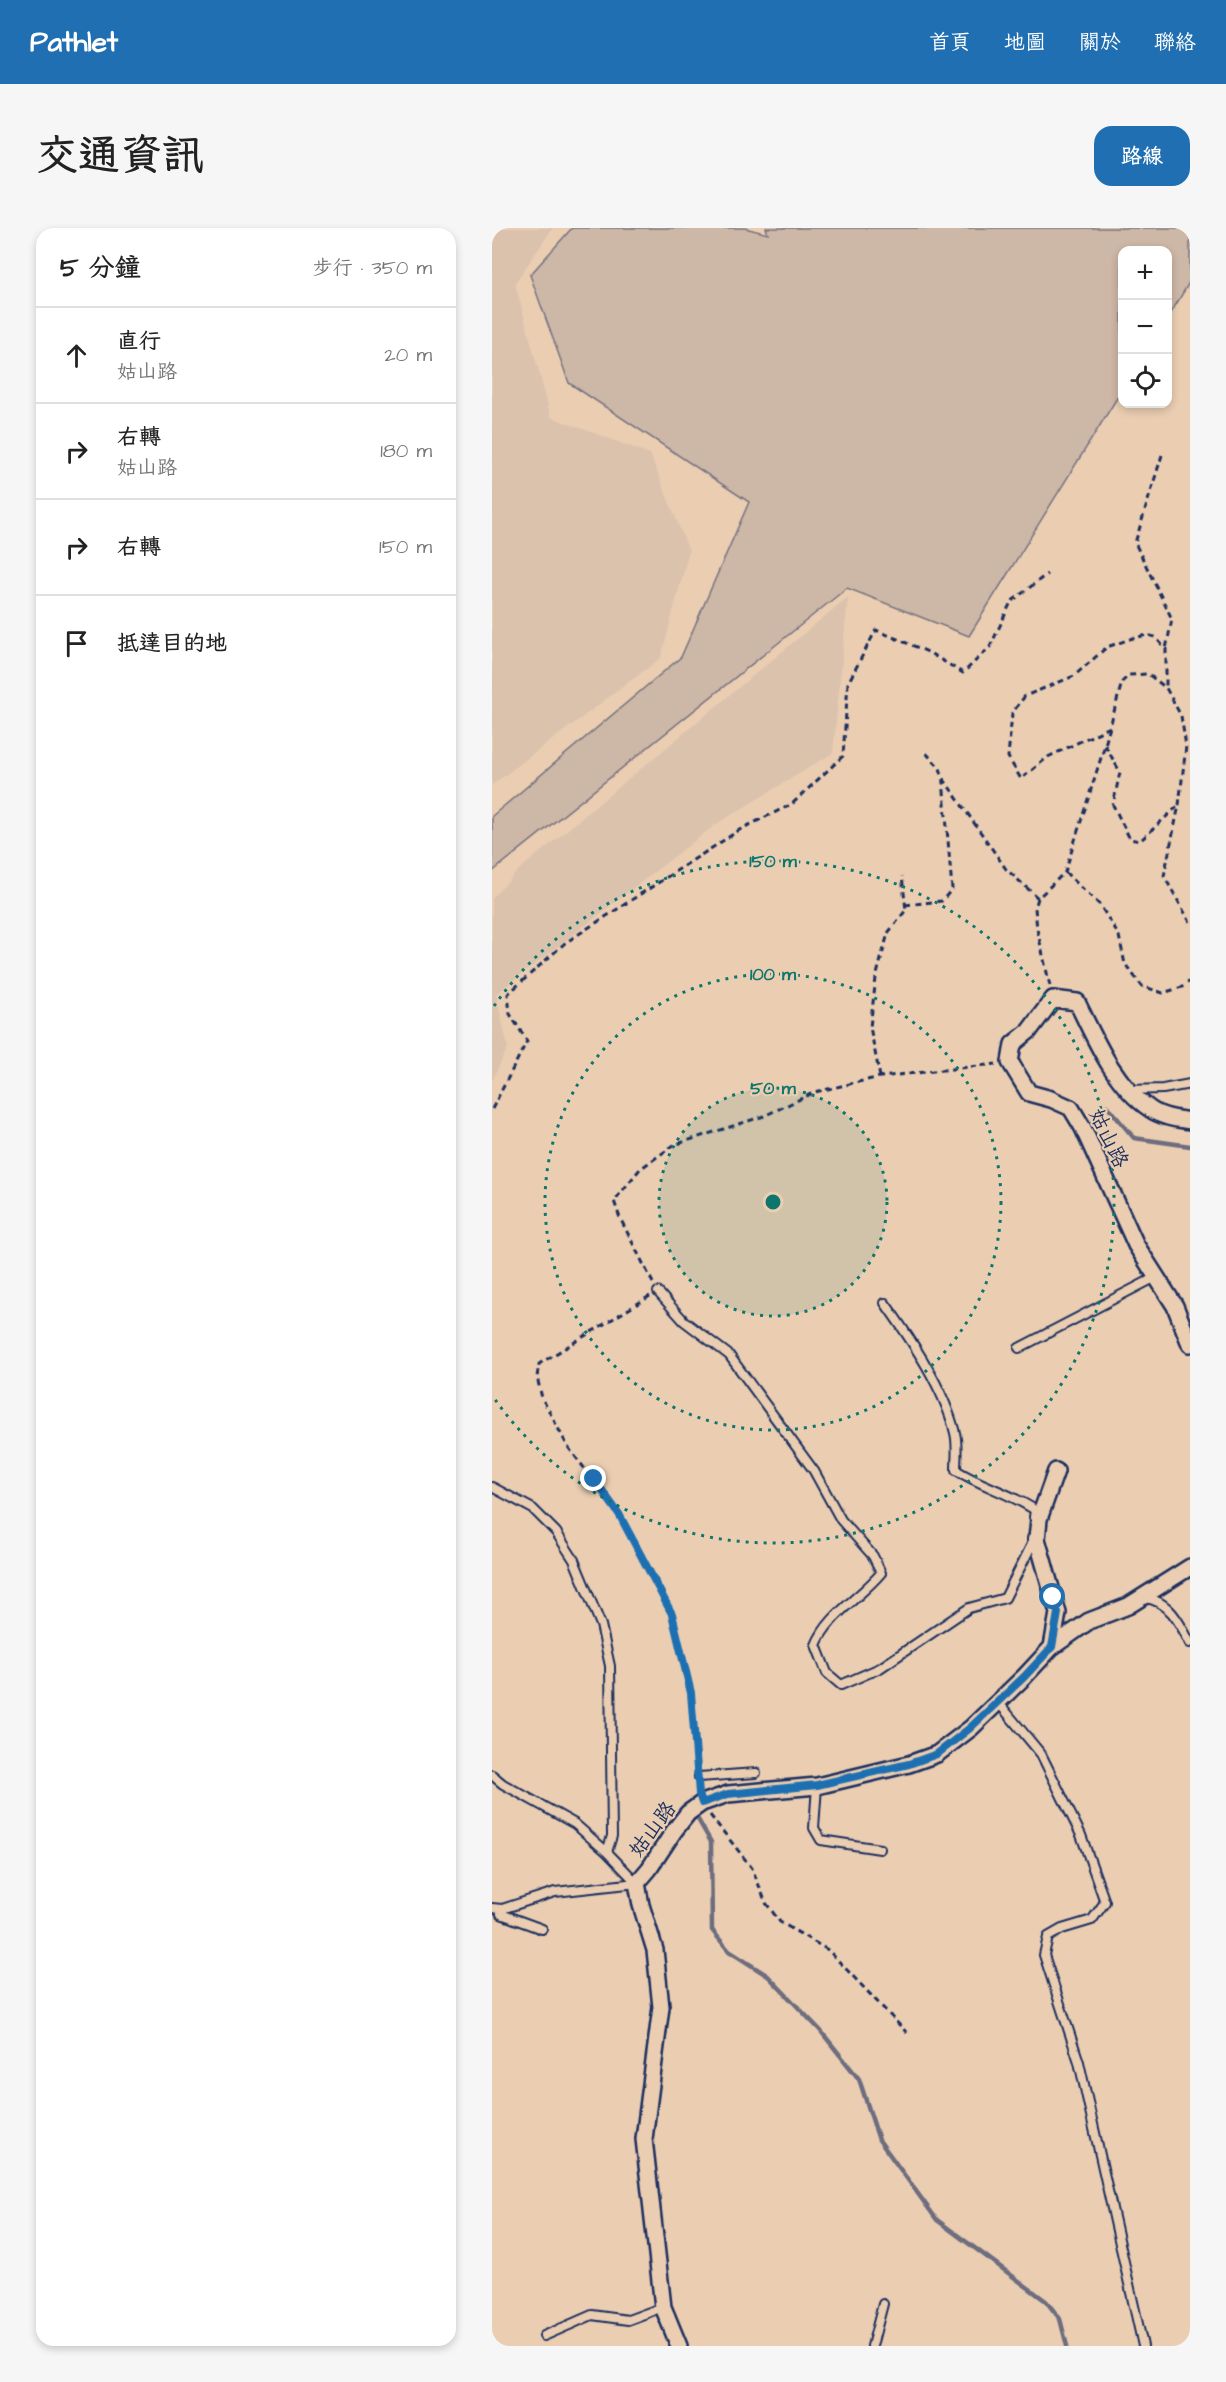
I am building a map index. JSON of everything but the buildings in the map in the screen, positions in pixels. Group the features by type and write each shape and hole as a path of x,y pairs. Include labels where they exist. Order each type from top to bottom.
{"street":[{"path":"1010,1062 1013,1044 1029,1031 1053,999"},
{"name":"姑山路","path":"1053,999 1077,1002 1098,1046 1128,1090 1151,1110 1190,1121"},
{"name":"姑山路","path":"1010,1062 1029,1093 1071,1108 1096,1153 1136,1245 1174,1306 1190,1344"},
{"path":"1052,1647 1058,1613 1037,1539 1038,1519 1056,1472"},
{"name":"姑山路","path":"679,2346 663,2307 644,2139 661,2007 655,1950 641,1905 637,1883 649,1869 674,1830 688,1813 702,1803 728,1794 817,1785 909,1764 937,1754 998,1702 1052,1647 1089,1621 1128,1606 1168,1583 1190,1567"}],"lane":[{"path":"1128,1090 1163,1089 1190,1084"},
{"path":"1019,1348 1156,1277"},
{"path":"658,1292 684,1321 729,1355 814,1471 840,1520 873,1556 881,1573 869,1588 822,1629 816,1645 827,1673 841,1685 880,1668 969,1608 1005,1598 1032,1544 1035,1510 1019,1500 973,1481 956,1470 956,1436 947,1407 909,1337 885,1303"},
{"path":"492,1487 533,1509 556,1532 574,1560 601,1625 610,1666 612,1836 607,1852"},
{"path":"1139,1598 1154,1599 1169,1609 1181,1625 1190,1643"},
{"path":"998,1702 1041,1754 1081,1835 1105,1902 1092,1920 1062,1929 1048,1937 1044,1955 1079,2062 1143,2346"},
{"path":"699,1777 756,1773"},
{"path":"492,1775 502,1784 575,1824 637,1883"},
{"path":"817,1785 814,1828 821,1840 880,1849"},
{"path":"492,1908 502,1909 521,1901 555,1892 637,1883"},
{"path":"502,1909 501,1914 542,1929"},
{"path":"872,2346 883,2304"},
{"path":"544,2336 592,2315 628,2320 663,2307"}],"path":[{"path":"1162,455 1135,543 1172,619 1166,650 1166,688"},
{"path":"492,1109 527,1041 510,1014 508,994 565,943 741,829 792,804 843,756 848,683 876,630 928,652 963,673 990,647 1011,602 1047,574"},
{"path":"1110,727 1048,757 1021,779 1008,757 1011,713 1025,696 1074,676 1107,647 1133,638 1147,635 1155,637 1166,650"},
{"path":"1053,999 1037,929 1035,908 1038,898 1065,872 1105,745 1122,682 1129,675 1148,674 1166,688 1181,716 1186,746 1179,805 1164,876 1190,922"},
{"path":"1105,745 1120,772 1113,805 1130,839 1140,841 1179,805"},
{"path":"905,905 942,901 952,889 943,778 940,768 926,753"},
{"path":"943,778 1006,868 1038,898"},
{"path":"1065,872 1100,905 1119,936 1125,964 1142,986 1163,993 1182,987 1190,981"},
{"path":"880,1077 870,1027 876,978 888,933 906,910 902,876"},
{"path":"699,1777 691,1693 672,1614 619,1514 568,1447 542,1398 537,1377 539,1364 658,1292 620,1218 614,1201 640,1169 674,1145 764,1116 815,1092 880,1077 1010,1062"},
{"path":"702,1803 752,1868 766,1903 780,1922 828,1950 907,2033"}],"shaded area":[{"path":"492,228 553,228 515,283 551,417 650,454 689,551 661,658 492,785"},
{"path":"572,228 745,228 768,234 766,228 1190,228 1190,281 1172,311 1172,246 1118,246 1118,396 969,636 847,588 492,872 492,816 681,657 749,502 569,383 530,275"},
{"path":"848,597 833,753 715,825 496,994 508,1047 492,1081 492,898 520,869"}],"waterway":[{"path":"1107,1106 1134,1138 1190,1146"},
{"path":"696,1816 711,1842 712,1930 729,1951 768,1976 820,2030 859,2079 879,2140 937,2220 1046,2301 1060,2319 1067,2346"}],"route":[{"path":"594,1479 619,1514 672,1614 691,1693 699,1794 702,1803 728,1794 817,1785 909,1764 937,1754 970,1728 1052,1647 1058,1613 1053,1597"}]}
